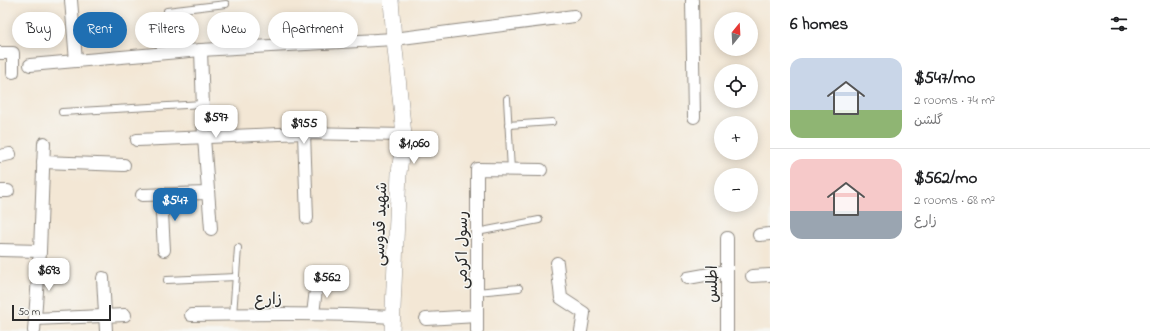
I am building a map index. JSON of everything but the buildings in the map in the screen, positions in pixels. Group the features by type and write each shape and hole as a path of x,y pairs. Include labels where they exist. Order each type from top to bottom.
{"street":[{"path":"71,0 76,61"},
{"name":"شهید قدوسی","path":"391,0 404,135 399,173 392,324"},
{"path":"692,0 694,117"},
{"path":"30,65 201,50 394,39 574,16"},
{"path":"201,50 204,138 211,229"},
{"path":"0,54 13,52 13,72"},
{"path":"304,133 307,218"},
{"path":"137,140 304,133 404,135"},
{"path":"34,331 40,251 44,143"},
{"path":"43,162 124,165"},
{"name":"رسول اکرمی","path":"478,331 477,169 512,170"},
{"path":"512,170 541,170"},
{"path":"142,195 208,193"},
{"path":"161,195 164,250"},
{"name":"اطلس","path":"727,238 727,331"},
{"path":"0,250 40,251"},
{"path":"557,263 561,298 584,313 581,331"},
{"path":"688,278 727,271"},
{"path":"752,276 770,275"},
{"path":"104,278 106,331"},
{"path":"313,314 317,281"},
{"name":"زارع","path":"191,315 313,314 392,324"},
{"path":"35,319 125,315"},
{"path":"426,318 478,316"}],"lane":[{"path":"167,11 195,3 226,4"},
{"path":"507,99 512,170"},
{"path":"62,112 204,104"},
{"path":"508,125 552,122"},
{"path":"477,232 540,220"},
{"path":"233,315 238,248"},
{"path":"167,280 236,277"},
{"path":"477,292 519,288"}]}
